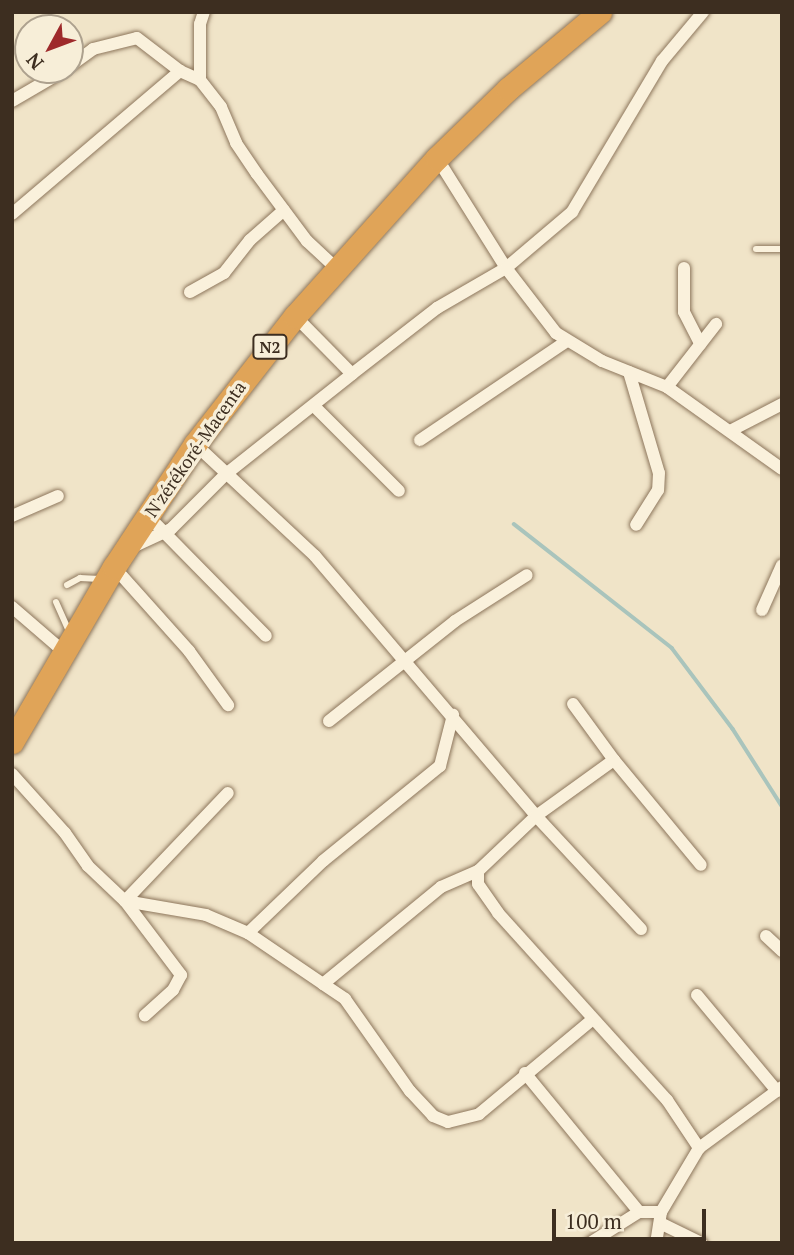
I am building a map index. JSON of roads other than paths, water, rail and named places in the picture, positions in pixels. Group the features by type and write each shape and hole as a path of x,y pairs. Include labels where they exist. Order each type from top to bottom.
{"highway":[{"name":"N'zérékoré-Macenta","path":"12,742 67,643 195,444 295,316 335,267 437,158 508,89 600,12"}],"street":[{"path":"200,80 200,24 204,12"},
{"path":"228,705 189,651 115,566 165,532 226,474 352,374 438,308 506,268 572,212 662,61 703,12"},
{"path":"84,56 93,50 137,38 180,71 200,80 221,107 236,143 307,241 335,267"},
{"path":"12,214 180,71"},
{"path":"12,101 41,84"},
{"path":"437,158 527,299 567,341 629,372 667,387 782,469"},
{"path":"190,292 224,274 250,240 285,210"},
{"path":"684,268 684,312 700,344"},
{"path":"295,316 352,374"},
{"path":"667,387 716,324"},
{"path":"420,440 567,341"},
{"path":"629,372 659,473 659,490 636,525"},
{"path":"730,431 782,404"},
{"path":"313,406 399,491"},
{"path":"195,444 314,556 402,663 453,715 536,816 641,929"},
{"path":"12,516 58,496"},
{"path":"148,516 266,636"},
{"path":"762,610 782,565"},
{"path":"329,721 455,621 527,575"},
{"path":"12,607 67,643"},
{"path":"573,704 614,760 701,865"},
{"path":"248,933 323,861 440,766 453,715"},
{"path":"323,984 441,887 478,871 536,816 614,760"},
{"path":"12,774 65,833 88,866 125,901 181,975 173,990 145,1015"},
{"path":"125,901 228,793"},
{"path":"478,871 478,884 498,913 667,1100 699,1148"},
{"path":"125,901 206,915 248,933 345,999 433,1116 448,1122 479,1114 593,1019"},
{"path":"766,936 782,951"},
{"path":"656,1243 661,1218 699,1148 779,1089 697,995"},
{"path":"525,1073 639,1212 661,1218 702,1243"},
{"path":"590,1243 639,1212"}],"lane":[{"path":"756,249 782,249"},
{"path":"67,585 115,566"},
{"path":"56,602 67,643"}],"waterway":[{"path":"514,524 672,648 733,729 782,806"}]}
